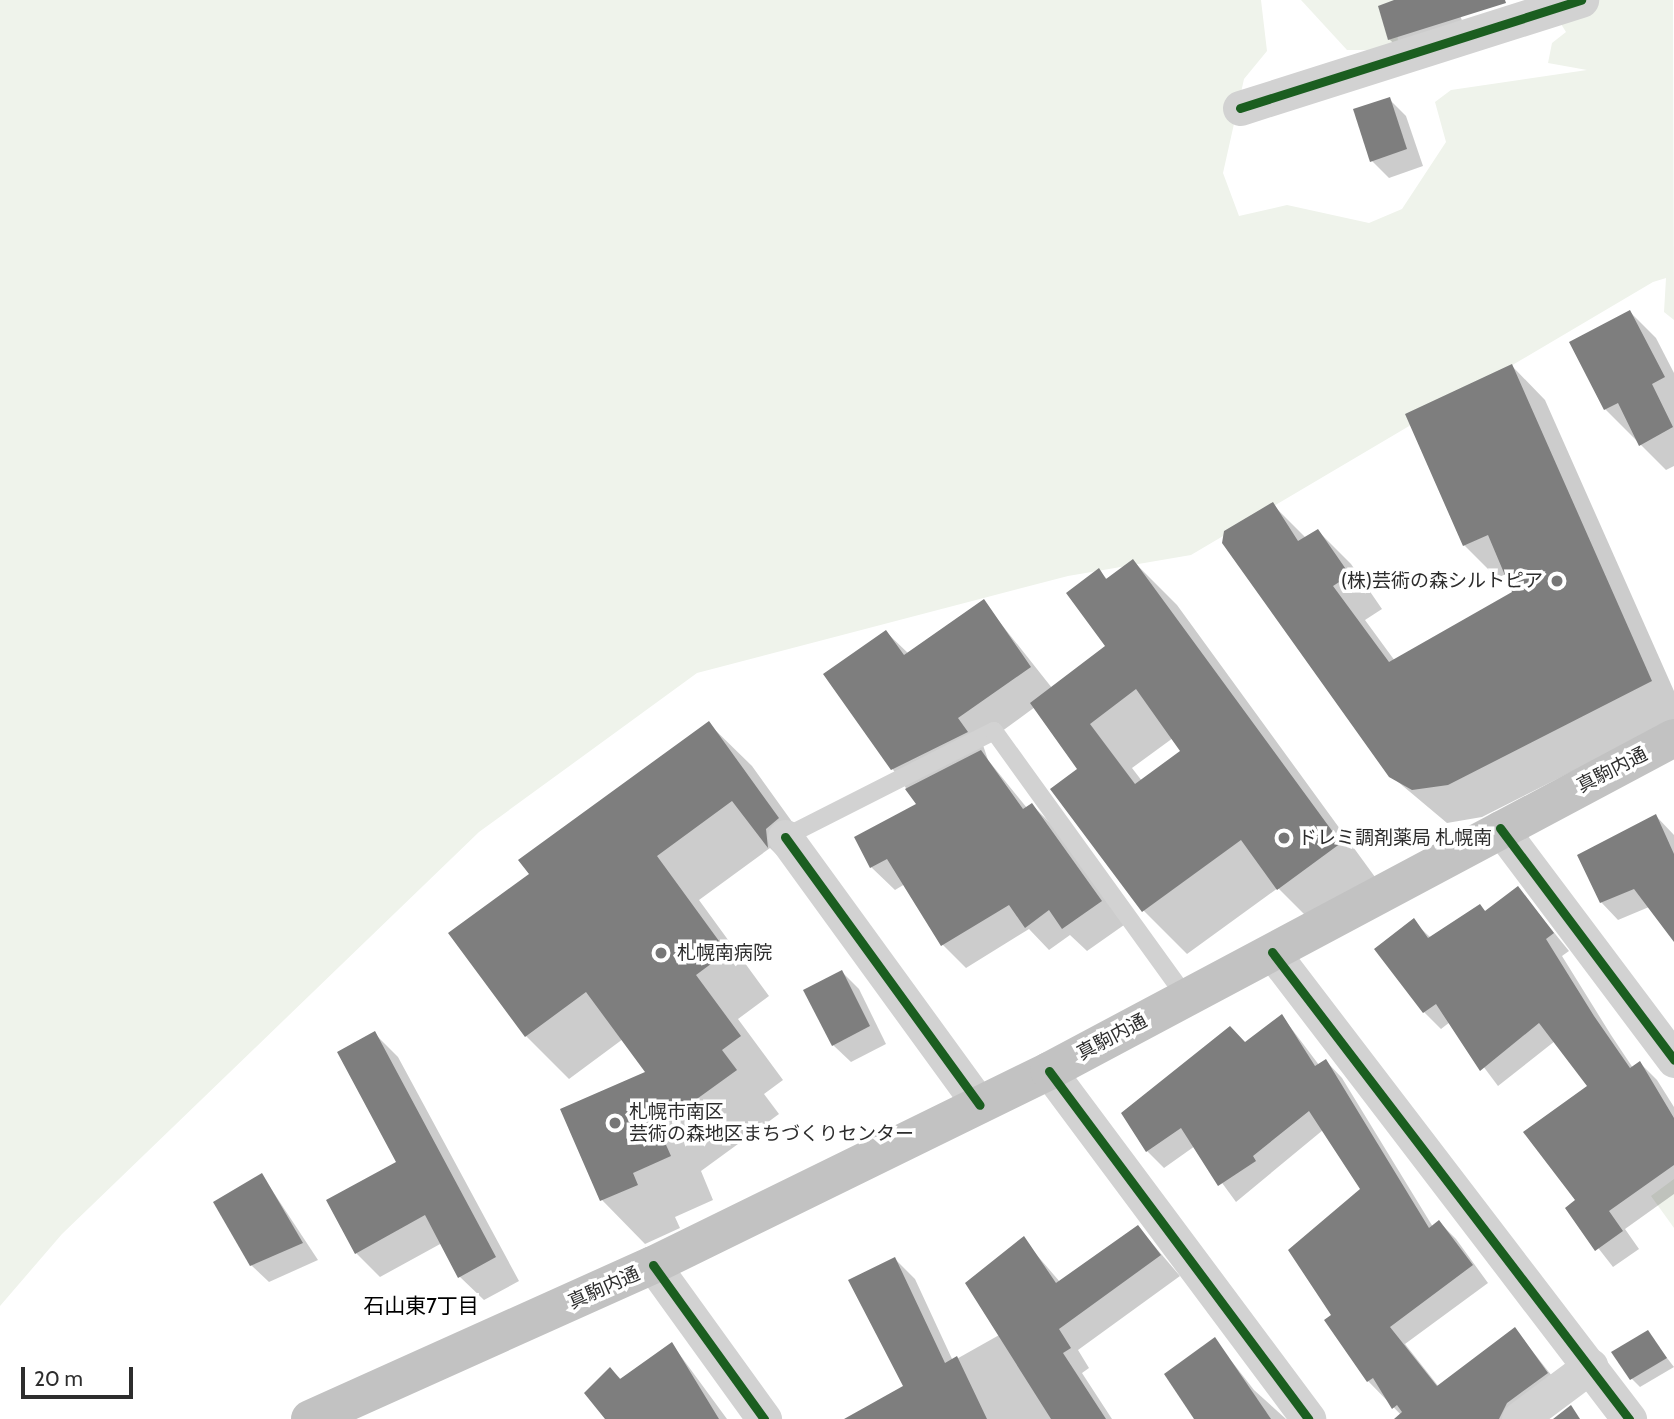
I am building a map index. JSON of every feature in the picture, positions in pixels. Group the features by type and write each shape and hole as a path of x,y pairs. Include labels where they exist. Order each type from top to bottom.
{"highway":[{"name":"真駒内通","path":"310,1419 653,1265 1049,1071 1500,828 1674,738"}],"street":[{"path":"1240,108 1581,0"},
{"path":"1500,828 1674,1060"},
{"path":"785,836 980,1105"},
{"path":"1272,952 1629,1419"},
{"path":"1049,1071 1308,1419"},
{"path":"653,1265 764,1419"},
{"path":"1519,1419 1590,1366"}],"lane":[{"path":"785,836 994,731 1186,997"}],"shaded area":[{"path":"0,0 1261,0 1267,51 1244,79 1223,173 1239,216 1287,205 1369,223 1402,209 1446,142 1435,102 1451,90 1587,70 1548,63 1552,43 1566,32 1546,0 1673,0 1674,320 1664,312 1666,278 1653,282 1191,555 1068,576 697,673 479,832 62,1234 0,1306"},
{"path":"1301,0 1397,0 1398,50 1347,50"},
{"path":"1674,1179 1674,1228 1651,1196"}],"building":[{"path":"1394,0 1505,0 1506,3 1388,40 1378,6"},
{"path":"1390,97 1407,149 1370,162 1353,109"},
{"path":"1630,310 1665,377 1652,384 1673,427 1639,446 1618,403 1604,410 1569,342"},
{"name":"(株)芸術の森シルトピア","path":"1512,364 1652,681 1448,785 1412,790 1389,777 1222,543 1224,531 1273,502 1298,541 1318,529 1350,575 1333,586 1389,662 1512,592 1488,535 1463,546 1405,414"},
{"path":"1133,559 1341,843 1277,890 1241,840 1142,912 1050,789 1077,769 1030,703 1105,646 1066,593 1099,568 1106,579","holes":["1136,689 1180,751 1135,784 1090,724"]},
{"path":"984,599 1031,667 958,718 968,732 891,770 823,674 886,630 904,655"},
{"path":"709,721 779,818 766,829 768,848 732,801 657,856 727,952 696,975 741,1036 722,1050 737,1070 658,1127 671,1156 633,1173 638,1185 600,1201 560,1109 645,1072 586,992 525,1037 448,933 529,874 518,860"},
{"path":"981,750 1023,809 1032,803 1102,901 1062,929 1049,910 1025,928 1009,905 941,946 887,859 870,868 854,837 916,804 905,789"},
{"path":"1656,814 1674,854 1674,942 1634,889 1600,903 1577,855"},
{"path":"1518,886 1554,933 1546,939 1594,1016 1630,1068 1640,1061 1674,1118 1674,1165 1609,1211 1623,1231 1595,1251 1565,1208 1575,1200 1523,1132 1587,1086 1539,1023 1480,1071 1436,1004 1423,1013 1374,949 1414,918 1428,938 1480,904 1485,911"},
{"path":"842,970 870,1026 832,1046 803,990"},
{"path":"1282,1014 1315,1066 1326,1059 1429,1228 1439,1220 1473,1265 1390,1327 1437,1386 1515,1327 1548,1373 1507,1403 1499,1419 1394,1419 1402,1412 1397,1405 1392,1409 1373,1378 1367,1382 1324,1320 1331,1315 1288,1250 1360,1189 1309,1111 1253,1156 1256,1161 1218,1186 1181,1128 1146,1152 1121,1113 1230,1026 1245,1042"},
{"path":"375,1031 496,1257 458,1278 425,1215 355,1254 326,1200 396,1162 337,1052"},
{"path":"262,1173 303,1243 250,1266 213,1202"},
{"path":"1138,1225 1161,1255 1059,1329 1071,1348 1063,1353 1106,1419 1051,1419 965,1283 1024,1236 1056,1283"},
{"path":"895,1257 945,1363 957,1356 987,1419 844,1419 903,1386 848,1280"},
{"path":"1648,1330 1667,1358 1630,1380 1611,1352"},
{"path":"1215,1337 1271,1419 1194,1419 1164,1374"},
{"path":"672,1342 719,1419 605,1419 584,1393 610,1367 620,1379"},
{"path":"1571,1405 1580,1419 1553,1419"}],"cycle path":[{"path":"1240,108 1581,0"},
{"path":"1500,828 1674,1060"},
{"path":"785,837 980,1105"},
{"path":"1272,952 1629,1419"},
{"path":"1049,1071 1308,1419"},
{"path":"653,1265 764,1419"}],"place":[{"name":"(株)芸術の森シルトピア","path":"1557,581"},
{"name":"ドレミ調剤薬局 札幌南","path":"1284,838"},
{"name":"札幌南病院","path":"661,953"},
{"name":"札幌市南区 芸術の森地区まちづくりセンター","path":"615,1123"}],"district":[{"name":"石山東7丁目","path":"421,1306"}]}
